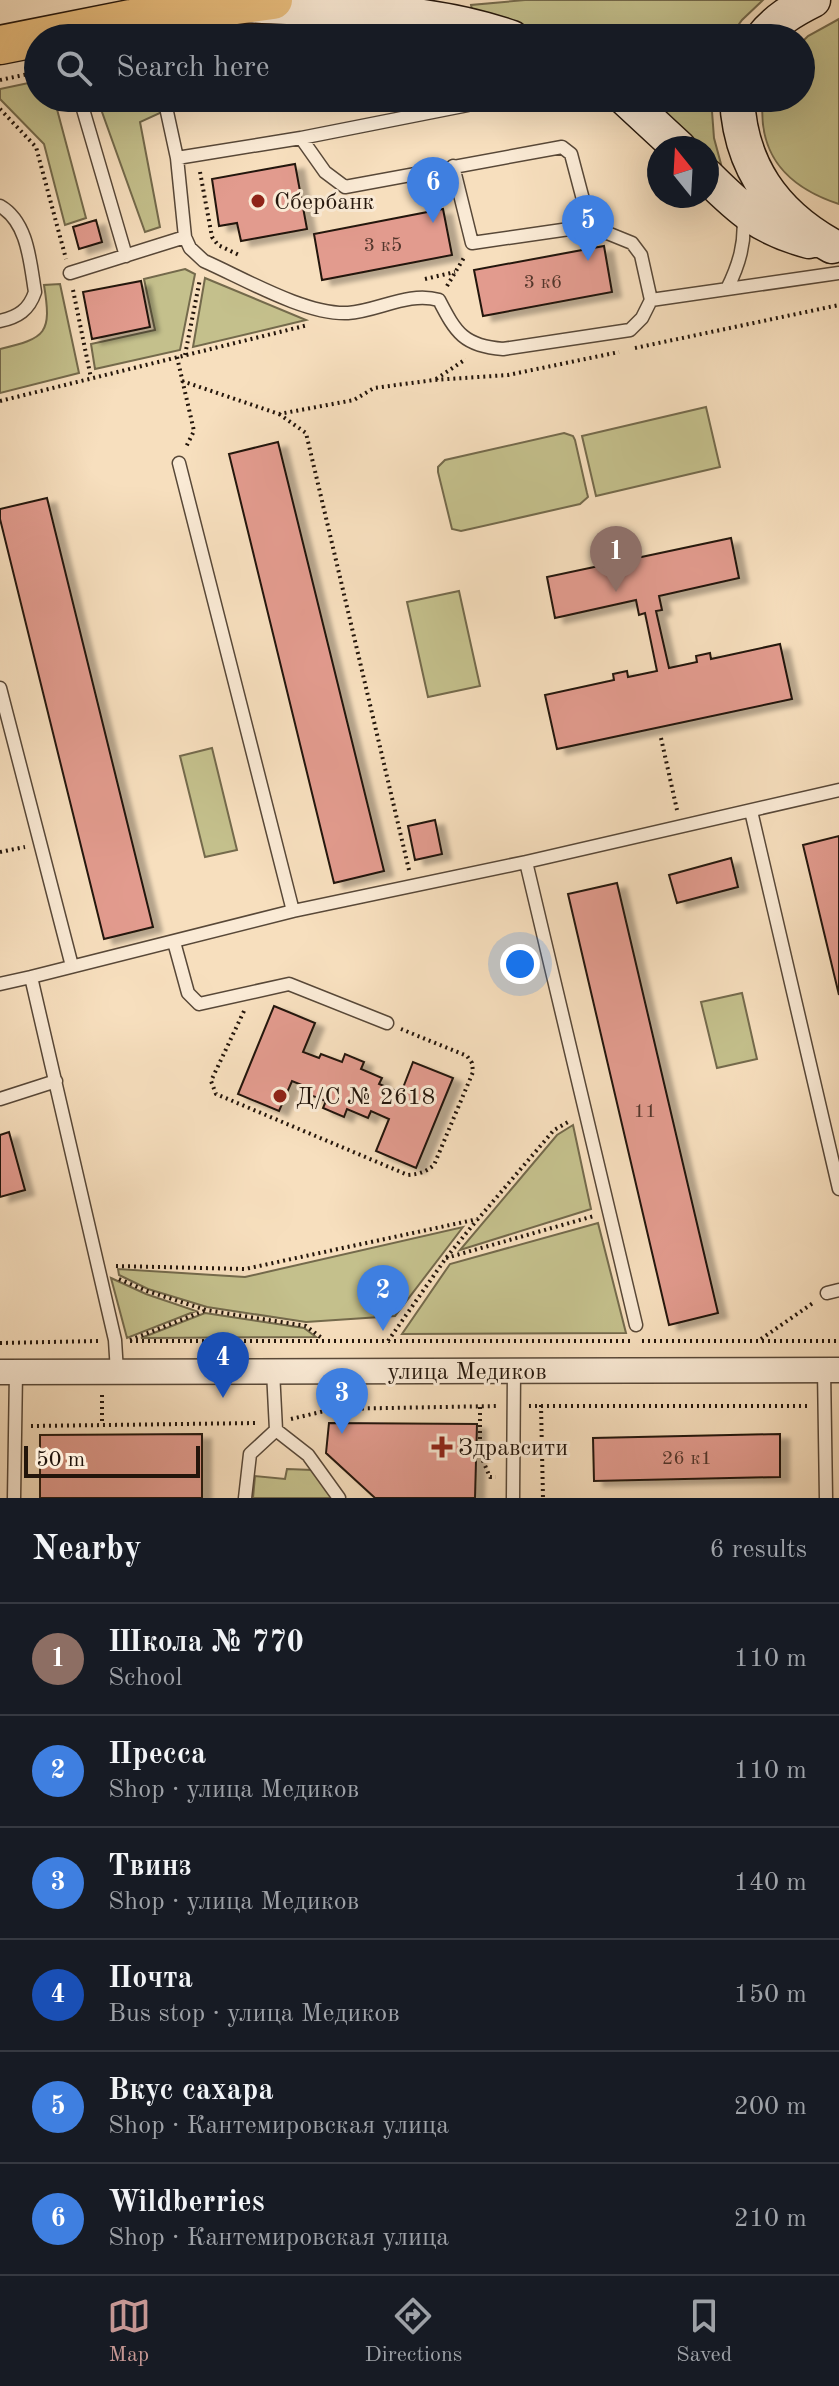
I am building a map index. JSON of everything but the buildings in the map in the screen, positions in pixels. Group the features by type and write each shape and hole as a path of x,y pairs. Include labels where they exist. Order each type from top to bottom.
{"main road":[{"path":"106,24 273,0"},
{"path":"775,24 789,12 813,0"},
{"path":"232,4 437,19 464,24"},
{"path":"0,45 24,40"},
{"path":"640,112 666,136"},
{"path":"738,112 743,145 767,190 802,227 837,255"},
{"path":"719,188 743,212 785,234 837,255"}],"street":[{"name":"улица Медиков","path":"8,1372 832,1370"}],"lane":[{"path":"84,112 126,256"},
{"path":"167,112 177,158 185,237 190,248 204,261 315,310 350,313 426,296 439,300 451,324 464,339 483,348 503,349 630,330 642,318 651,300 641,255 632,243 590,226 472,243 453,166"},
{"path":"177,158 433,112"},
{"path":"301,138 325,172 345,187 562,147 571,154 590,226"},
{"path":"0,206 12,213 21,226 35,292 32,302 24,311 0,321"},
{"path":"727,289 743,243 743,212"},
{"path":"70,273 185,237"},
{"path":"651,300 727,289 837,255"},
{"path":"179,463 293,911"},
{"path":"0,688 72,966"},
{"path":"0,984 293,911 526,862 839,790"},
{"path":"751,811 839,1189"},
{"path":"526,862 636,1325"},
{"path":"174,942 188,993 199,1004 289,984 387,1023"},
{"path":"31,977 115,1340 117,1372"},
{"path":"0,1099 56,1081"},
{"path":"826,1498 825,1406 832,1370"},
{"path":"273,1371 276,1427 308,1455 339,1498"},
{"path":"8,1372 14,1426 14,1498"},
{"path":"513,1498 514,1372"},
{"path":"245,1498 250,1454 276,1427"}],"path":[{"path":"0,80 24,75"},
{"path":"0,109 36,147 70,273 91,378"},
{"path":"197,154 212,237 218,245 245,258"},
{"path":"450,298 446,287 472,243"},
{"path":"425,279 455,271"},
{"path":"185,355 200,276"},
{"path":"835,297 838,305"},
{"path":"0,401 318,322"},
{"path":"279,414 354,400 374,388 434,380 483,348"},
{"path":"177,357 194,431 179,463"},
{"path":"182,381 279,414 306,433 410,872"},
{"path":"661,738 677,810"},
{"path":"0,852 40,844"},
{"path":"252,993 211,1081 216,1094 408,1175 416,1175 434,1165 473,1072 472,1063 467,1056 387,1023"},
{"path":"388,1341 446,1258 554,1130"},
{"path":"98,1267 245,1269 478,1219"},
{"path":"446,1258 583,1219"},
{"path":"98,1267 147,1291 206,1310 306,1326 325,1341"},
{"path":"759,1341 813,1303"},
{"path":"206,1310 128,1341 839,1341"},
{"path":"0,1343 115,1340"},
{"path":"14,1426 276,1427 333,1409 541,1405 825,1406"},
{"path":"541,1405 543,1498"},
{"path":"480,1407 480,1454 490,1477 513,1478"}],"shaded area":[{"path":"525,0 763,0 739,24 512,24 472,10 471,5"},
{"path":"839,19 839,204 804,188 779,166 765,136 762,118 762,112 815,112 815,32"},
{"path":"24,84 24,112 58,112 86,218 65,225 44,144 0,99 0,89"},
{"path":"102,112 160,112 140,122 160,227 145,232"},
{"path":"664,112 712,112 714,136 689,136"},
{"path":"185,269 195,274 180,350 95,369 91,344 155,330 144,279"},
{"path":"205,278 306,320 193,347"},
{"path":"60,284 79,373 0,393 0,349 27,341 42,331 47,314 44,285"},
{"path":"706,407 720,467 596,496 582,436"},
{"path":"564,433 575,440 588,497 580,504 461,531 452,529 438,472 438,467 445,460"},
{"path":"459,591 480,686 428,697 407,602"},
{"path":"212,748 237,850 205,857 180,756"},
{"path":"742,993 757,1059 717,1068 701,1002"},
{"path":"573,1125 591,1209 460,1250 557,1135"},
{"path":"598,1223 626,1333 402,1334 450,1264"},
{"path":"463,1227 395,1316 306,1322 207,1307 148,1289 119,1275 118,1269 245,1277"},
{"path":"111,1278 146,1294 196,1311 127,1338"},
{"path":"205,1313 304,1328 316,1337 141,1338"},
{"path":"287,1469 313,1470 333,1498 253,1498 255,1476 285,1479"}],"place":[{"name":"Сбербанк","path":"258,201"},
{"name":"Wildberries","path":"433,223"},
{"name":"Вкус сахара","path":"588,261"},
{"name":"Школа № 770","path":"616,592"},
{"name":"Д/C № 2618","path":"280,1096"},
{"name":"Пресса","path":"383,1331"},
{"name":"Почта","path":"223,1398"},
{"name":"Твинз","path":"342,1434"},
{"name":"Здравсити","path":"442,1447"}]}
